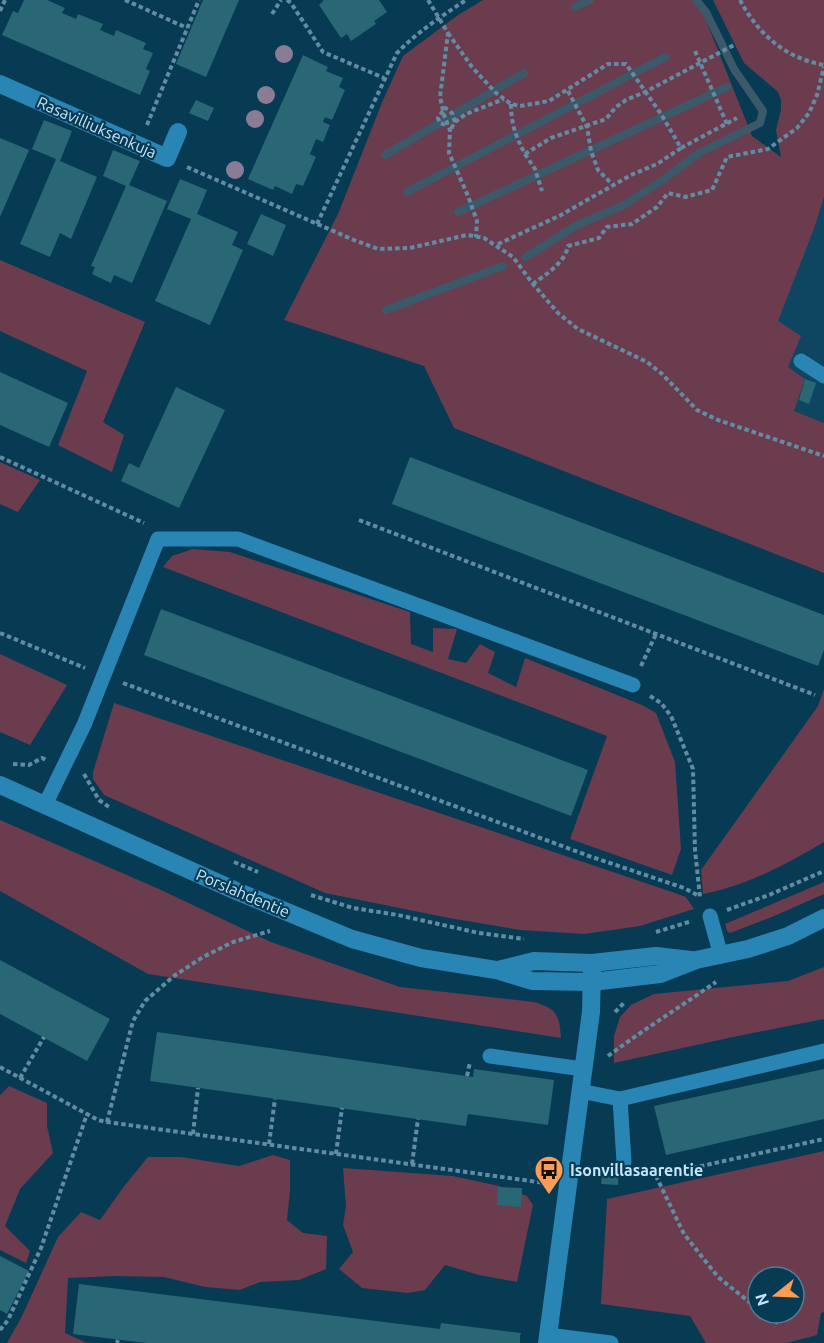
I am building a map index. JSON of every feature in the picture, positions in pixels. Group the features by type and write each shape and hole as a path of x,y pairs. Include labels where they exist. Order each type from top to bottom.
{"street":[{"name":"Rasavilliuksenkuja","path":"0,84 167,158 178,132"},
{"name":"Porslahdentie","path":"0,785 234,890 352,939 421,958 496,970 532,981 592,982 660,974 696,960 721,956 788,936 824,918"},
{"name":"Porslahdentie","path":"496,970 534,961 592,963 656,956 696,960"},
{"path":"547,1339 591,1012 592,963"}],"lane":[{"path":"801,361 824,376"},
{"path":"45,806 84,725 158,539 238,539 633,685"},
{"path":"710,916 721,956"},
{"path":"580,1090 620,1099 824,1051"},
{"path":"490,1056 584,1069"},
{"path":"620,1099 624,1162"},
{"path":"547,1339 611,1343"}],"path":[{"path":"0,11 5,0"},
{"path":"125,0 187,28"},
{"path":"138,146 199,0"},
{"path":"272,14 281,0"},
{"path":"287,0 322,52 384,78"},
{"path":"428,0 472,68 496,93 511,104 520,106 549,101 608,64 626,64 661,114 681,148"},
{"path":"317,224 397,53 406,43 466,0"},
{"path":"533,284 566,254 568,246 599,238 607,227 632,224 657,207 668,193 685,197 712,190 727,157 768,149 797,128 809,113 824,66 792,56 775,44 748,17 740,0"},
{"path":"448,33 441,89 443,108 450,128 449,153 477,221 476,237"},
{"path":"525,154 551,138 606,119 616,107 626,100 734,45"},
{"path":"695,51 727,124"},
{"path":"568,91 587,127 591,151 598,170 614,185"},
{"path":"450,128 466,114 504,99"},
{"path":"511,104 511,120 515,135 534,169 542,191"},
{"path":"443,108 452,113 455,122"},
{"path":"496,245 561,215 737,118"},
{"path":"199,172 378,249 410,248 467,235 484,238 513,257 558,313 578,329 647,362 697,410 718,420 824,456"},
{"path":"0,457 150,525 158,539"},
{"path":"359,520 815,695"},
{"path":"0,633 103,675 589,856 684,888 699,896 695,850 693,770 671,716 661,703 633,685 656,633"},
{"path":"11,764 29,765 42,758"},
{"path":"84,774 99,800 114,810"},
{"path":"229,860 261,874"},
{"path":"648,934 770,895 824,871"},
{"path":"303,892 353,908 526,940"},
{"path":"107,1122 134,1021 145,1001 174,976 203,957 233,942 270,931"},
{"path":"605,1058 716,982"},
{"path":"20,1078 44,1037"},
{"path":"466,1076 470,1063"},
{"path":"0,1067 98,1120 107,1122 550,1183"},
{"path":"193,1134 198,1088"},
{"path":"269,1144 275,1099"},
{"path":"336,1154 342,1108"},
{"path":"0,1330 8,1320 41,1248 87,1114"},
{"path":"412,1164 418,1119"},
{"path":"624,1162 656,1176 824,1139"},
{"path":"656,1176 684,1234 718,1277 746,1299"}],"shaded area":[{"path":"483,0 698,0 752,136 781,157 776,130 781,110 778,92 744,63 713,0 824,0 824,197 778,321 801,336 788,367 805,379 794,411 824,423 824,573 454,428 424,366 284,320 338,214 403,56 458,15"},
{"path":"824,197 824,423 793,411 805,380 788,368 777,321 815,226"},
{"path":"0,260 145,322 103,422 124,435 112,472 58,445 87,371 0,331"},
{"path":"0,462 40,480 18,512 0,504"},
{"path":"193,549 230,552 410,612 411,644 433,652 433,628 457,629 448,659 466,663 480,644 495,652 488,673 516,687 525,658 642,705 656,713 675,762 681,849 672,875 570,839 607,736 163,567 172,556"},
{"path":"0,654 67,685 30,745 0,732"},
{"path":"824,689 824,842 766,873 735,886 703,894 701,870 818,706"},
{"path":"114,703 675,893 686,897 694,909 640,926 584,934 520,930 325,893 104,795 93,779 93,772"},
{"path":"0,820 159,889 271,942 400,987 534,1002 548,1007 558,1018 561,1038 148,974 0,891"},
{"path":"824,882 824,894 772,917 730,933 727,931 725,924"},
{"path":"824,967 824,1019 614,1063 614,1036 620,1017 631,1005 654,994 788,981"},
{"path":"9,1086 47,1103 47,1126 53,1153 20,1189 5,1226 30,1251 26,1263 0,1250 0,1095"},
{"path":"824,1151 824,1312 821,1313 817,1335 787,1343 706,1343 690,1316 601,1304 607,1199"},
{"path":"273,1155 290,1160 287,1220 303,1233 327,1236 326,1269 299,1280 260,1282 240,1290 205,1287 164,1277 68,1278 65,1333 87,1343 7,1343 22,1316 58,1237 81,1212 100,1220 148,1157 181,1157 239,1166"},
{"path":"343,1168 453,1176 499,1186 527,1196 533,1205 517,1282 479,1275 445,1265 425,1290 408,1293 362,1288 339,1269 353,1252 343,1225 346,1206"}],"building":[{"path":"24,0 47,0 65,8 62,13 76,19 78,14 103,24 100,30 114,36 116,30 146,43 143,49 153,53 146,69 150,71 140,95 2,35 13,11 18,13"},
{"path":"203,0 239,0 206,77 176,64"},
{"path":"324,0 379,0 387,12 374,21 376,24 351,41 347,34 341,38 319,5"},
{"path":"303,55 328,67 326,71 343,78 339,87 345,90 332,120 325,117 323,122 330,125 323,142 316,139 310,154 316,157 303,186 296,184 292,194 275,186 273,190 248,179"},
{"path":"196,100 214,108 208,121 189,113"},
{"path":"44,120 72,131 60,161 97,177 71,239 60,233 50,257 20,244 56,159 32,149"},
{"path":"0,138 29,150 0,217"},
{"path":"113,150 140,161 129,185 167,201 132,283 114,275 111,283 92,274 95,267 91,266 126,186 103,176"},
{"path":"180,179 207,190 197,214 238,232 232,245 243,250 210,325 155,301 191,219 167,209"},
{"path":"261,214 286,225 273,256 247,244"},
{"path":"0,372 68,403 49,447 0,425"},
{"path":"805,379 816,383 809,404 799,400"},
{"path":"176,387 225,410 179,508 121,481 129,463 139,468"},
{"path":"410,457 824,615 824,650 818,666 392,504"},
{"path":"161,609 588,770 571,816 144,655"},
{"path":"0,960 110,1019 87,1061 0,1014"},
{"path":"157,1032 473,1077 474,1069 554,1080 548,1125 468,1114 466,1126 150,1081"},
{"path":"824,1069 824,1119 666,1155 654,1106"},
{"path":"603,1166 619,1168 618,1185 601,1184"},
{"path":"498,1187 522,1188 521,1207 497,1205"},
{"path":"0,1256 29,1271 7,1314 0,1310"},
{"path":"79,1284 440,1329 441,1323 521,1333 520,1343 146,1343 73,1334"}],"waterway":[{"path":"575,7 590,0"},
{"path":"526,257 577,225 624,205 699,153 760,123 763,111 734,69 706,12 696,0"},
{"path":"407,192 665,57"},
{"path":"385,155 524,73"},
{"path":"458,212 727,87"},
{"path":"386,310 503,266"}],"place":[{"name":"Isonvillasaarentie","path":"549,1196"}]}
